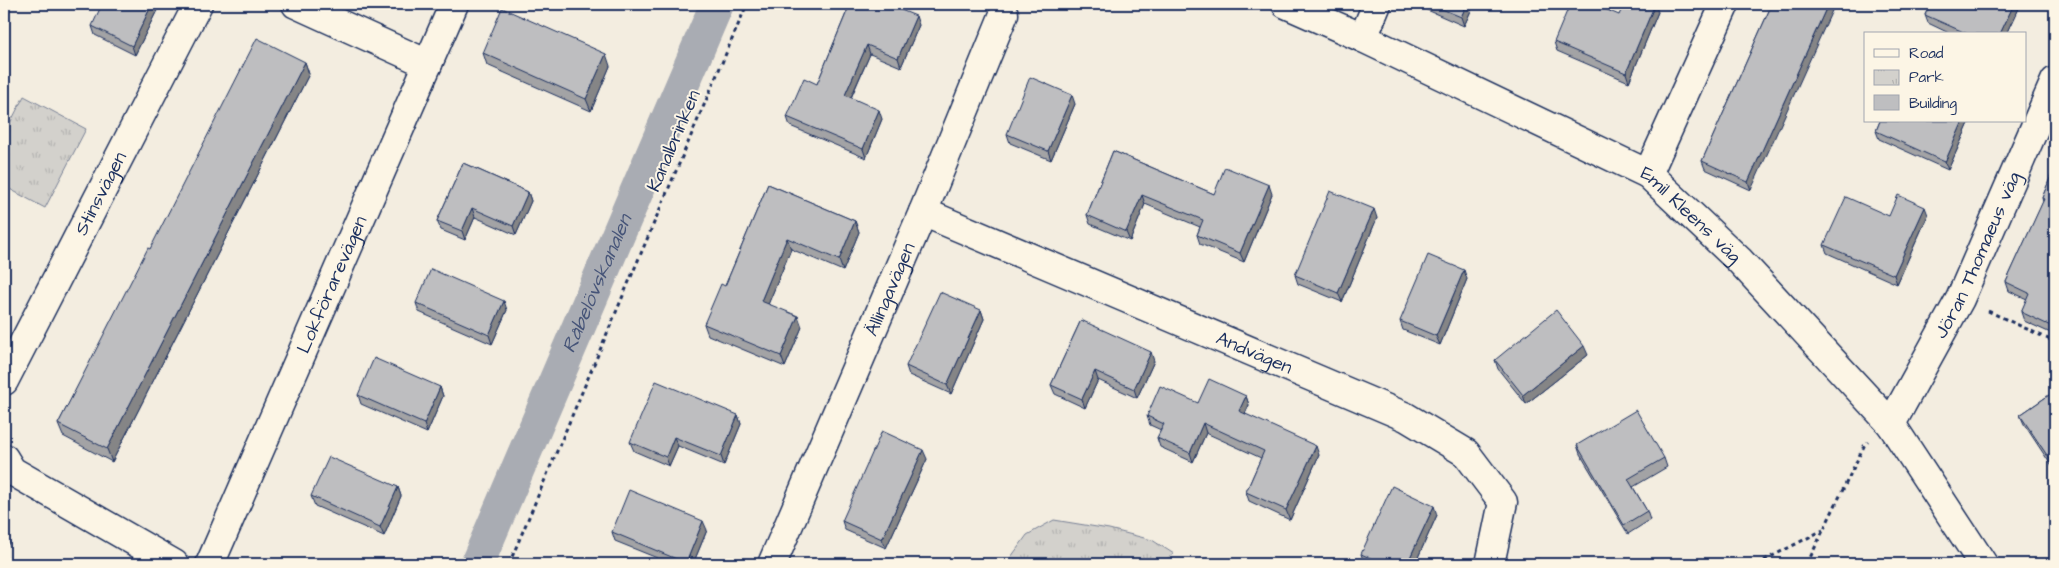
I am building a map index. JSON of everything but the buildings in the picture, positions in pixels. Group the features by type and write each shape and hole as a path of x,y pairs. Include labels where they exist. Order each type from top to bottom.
{"street":[{"name":"Stinsvägen","path":"4,382 198,4"},
{"path":"296,4 428,64"},
{"name":"Lokförarevägen","path":"210,564 454,4"},
{"name":"Emil Kleens väg","path":"1286,4 1363,38 1648,174 1740,261 1891,424 1982,564"},
{"path":"1363,38 1377,4"},
{"path":"1648,174 1726,4"},
{"name":"Ällingavägen","path":"772,564 923,212 1004,14"},
{"name":"Jöran Thomaeus väg","path":"1891,424 1960,299 2055,81"},
{"name":"Andvägen","path":"923,212 1406,417 1466,452 1503,502 1490,564"},
{"path":"4,458 12,471 174,564"}],"path":[{"name":"Kanalbrinken","path":"509,564 747,4"},
{"path":"1960,299 2055,342"},
{"path":"1807,564 1864,446 1891,424"},
{"path":"1757,564 1824,530"},
{"path":"1532,564 1534,558 1557,564"}],"green space":[{"path":"24,96 86,129 45,208 4,186 4,135"},
{"path":"1054,520 1109,529 1152,540 1174,554 1159,564 1006,564 1027,535"}],"waterway":[{"name":"Råbelövskanalen","path":"477,564 717,4"}]}
